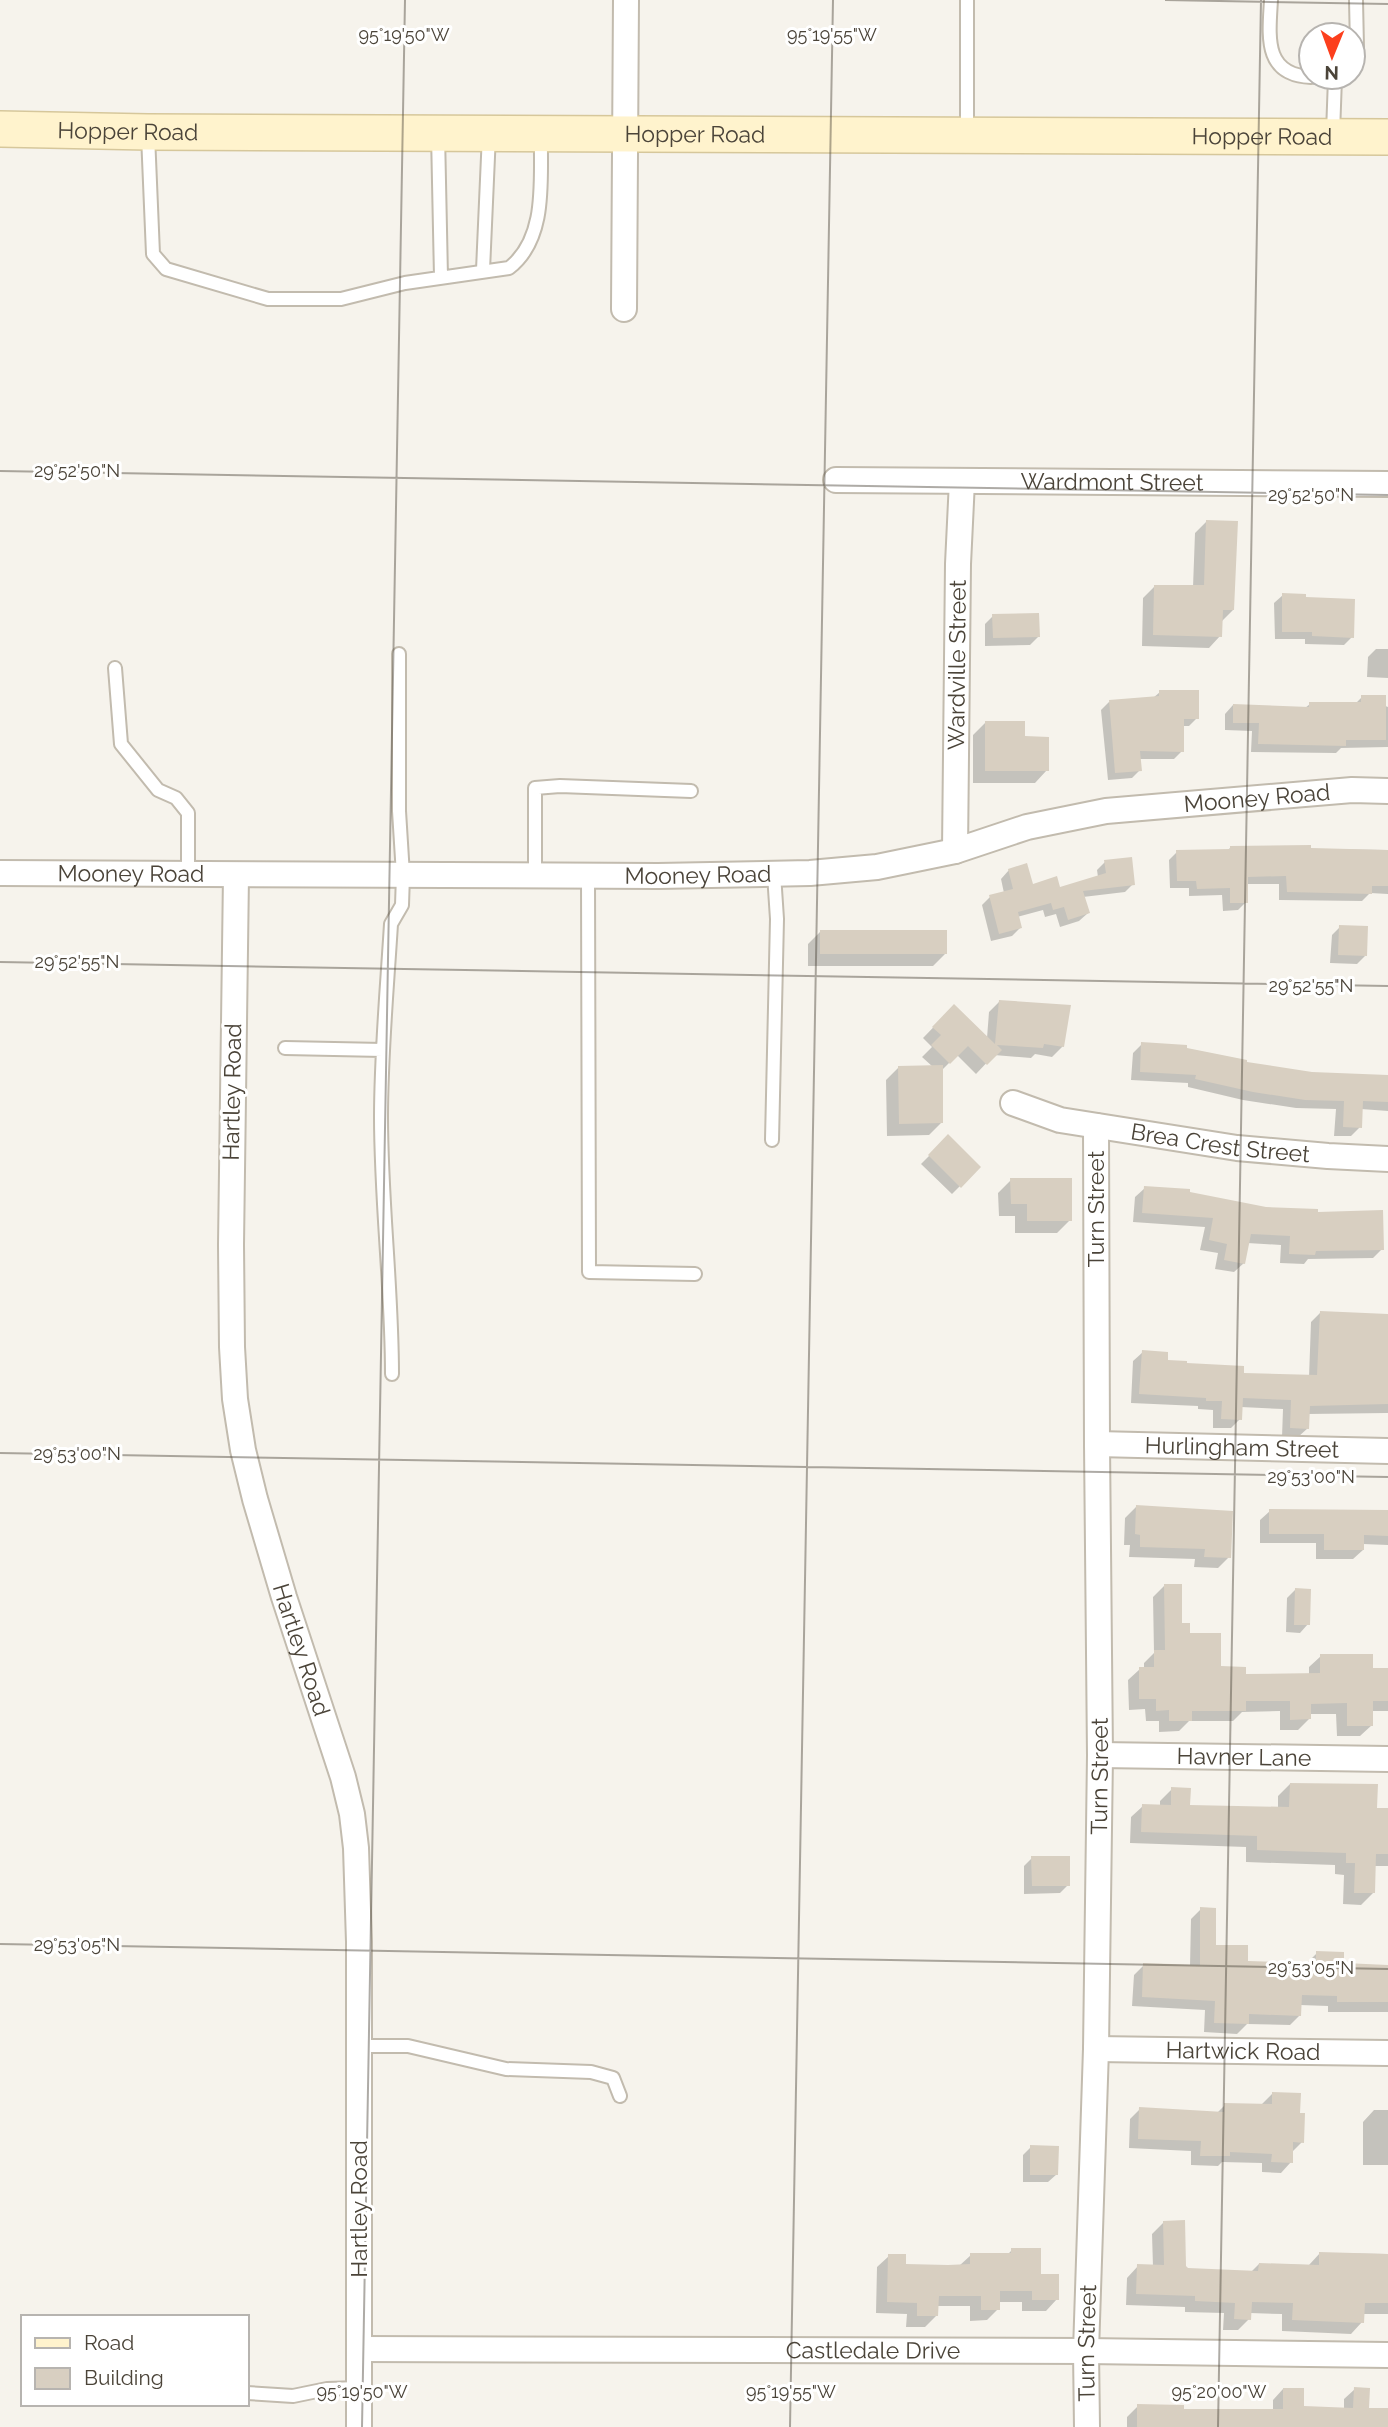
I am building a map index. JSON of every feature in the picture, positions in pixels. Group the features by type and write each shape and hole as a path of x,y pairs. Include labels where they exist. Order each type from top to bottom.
{"main road":[{"name":"Hopper Road","path":"0,129 438,134 1388,137"}],"street":[{"path":"624,309 626,0"},
{"name":"Wardmont Street","path":"836,480 1388,484"},
{"name":"Wardville Street","path":"955,850 958,564 962,481"},
{"name":"Mooney Road","path":"0,873 536,876 774,874 877,867 955,850 1027,827 1106,811 1352,790 1388,791"},
{"name":"Hartley Road","path":"236,875 231,1245 235,1399 243,1450 255,1499 284,1597 344,1777 356,1848 359,1942 359,2427"},
{"name":"Brea Crest Street","path":"1013,1103 1060,1120 1237,1148 1388,1159"},
{"name":"Turn Street","path":"1087,2427 1086,2351 1096,2049 1100,1755 1096,1126"},
{"name":"Hurlingham Street","path":"1097,1444 1388,1451"},
{"name":"Havner Lane","path":"1100,1755 1388,1759"},
{"name":"Hartwick Road","path":"1096,2049 1388,2053"},
{"name":"Castledale Drive","path":"359,2349 1086,2351 1388,2355"}],"lane":[{"path":"967,0 967,136"},
{"path":"1271,0 1269,41 1274,58 1284,70 1297,75"},
{"path":"1356,0 1356,21"},
{"path":"1333,137 1335,91"},
{"path":"148,132 153,254 166,270 268,299 341,299 405,283 509,268 520,259 533,238 538,210 541,134"},
{"path":"438,134 440,277"},
{"path":"484,270 489,134"},
{"path":"392,1374 381,1117 391,925 401,905 403,875 399,654"},
{"path":"115,668 121,744 158,790 176,798 188,813 188,874"},
{"path":"536,876 536,788 560,786 691,791"},
{"path":"772,1140 777,919 774,874"},
{"path":"587,876 589,1272 695,1274"},
{"path":"285,1048 383,1050"},
{"path":"359,2046 408,2046 506,2069 591,2072 613,2078 620,2096"},
{"path":"248,2393 293,2396 327,2389 359,2388"}],"building":[{"path":"1206,520 1238,521 1234,610 1223,610 1222,637 1153,635 1154,585 1204,585"},
{"path":"1282,593 1355,599 1354,638 1312,636 1312,632 1282,632"},
{"path":"1039,613 1040,637 993,638 992,614"},
{"path":"1159,690 1199,690 1199,719 1184,719 1184,752 1140,751 1142,771 1115,773 1109,700 1159,696"},
{"path":"1361,695 1386,695 1386,740 1346,740 1346,746 1258,744 1259,723 1233,723 1233,704 1309,707 1309,702 1361,702"},
{"path":"985,721 1025,721 1025,736 1049,737 1049,771 985,771"},
{"path":"1311,845 1311,848 1388,850 1388,886 1372,886 1372,894 1287,892 1286,876 1248,877 1248,903 1230,903 1230,888 1197,889 1196,881 1177,881 1176,850"},
{"path":"1132,857 1135,885 1083,891 1090,913 1068,920 1064,907 1053,910 1051,903 1018,912 1022,928 999,934 989,895 1013,889 1008,869 1027,863 1033,884 1057,876 1060,887 1106,873 1104,860"},
{"path":"1339,925 1368,926 1367,956 1338,955"},
{"path":"820,930 947,930 947,954 820,954"},
{"path":"999,1000 1071,1005 1064,1047 1044,1044 1043,1048 997,1045 1002,1050 987,1065 968,1046 950,1064 931,1045 941,1035 932,1027 954,1004 995,1044"},
{"path":"1141,1042 1187,1045 1187,1048 1247,1062 1312,1072 1388,1075 1388,1102 1363,1101 1362,1128 1343,1127 1344,1101 1305,1100 1253,1092 1195,1079 1196,1075 1140,1072"},
{"path":"943,1065 943,1123 899,1124 898,1066"},
{"path":"948,1134 981,1167 961,1188 928,1155"},
{"path":"1010,1178 1072,1178 1072,1221 1027,1221 1027,1204 1011,1204"},
{"path":"1144,1186 1190,1189 1190,1192 1266,1207 1318,1209 1318,1212 1383,1210 1384,1250 1289,1254 1290,1236 1251,1234 1245,1264 1224,1260 1227,1244 1209,1240 1213,1218 1142,1213"},
{"path":"1320,1311 1388,1314 1388,1404 1310,1406 1309,1429 1290,1428 1291,1400 1243,1398 1242,1420 1221,1419 1222,1401 1139,1394 1142,1350 1168,1352 1168,1360 1187,1363 1244,1366 1244,1373 1317,1375"},
{"path":"1136,1505 1233,1511 1231,1558 1204,1557 1205,1549 1140,1547 1140,1535 1135,1534"},
{"path":"1269,1509 1388,1510 1388,1536 1364,1535 1364,1550 1324,1550 1324,1534 1269,1534"},
{"path":"1164,1584 1182,1584 1182,1623 1190,1623 1190,1633 1221,1633 1221,1666 1246,1667 1246,1674 1320,1673 1320,1654 1373,1654 1373,1668 1388,1668 1388,1701 1373,1701 1373,1726 1347,1726 1347,1703 1311,1704 1311,1719 1290,1720 1290,1701 1246,1701 1246,1711 1192,1711 1192,1721 1169,1721 1169,1710 1156,1711 1156,1699 1139,1699 1139,1667 1154,1667 1154,1650 1165,1650"},
{"path":"1295,1588 1311,1589 1310,1625 1294,1625"},
{"path":"1290,1783 1378,1784 1377,1808 1388,1808 1388,1854 1376,1854 1375,1893 1354,1893 1355,1863 1346,1863 1346,1853 1257,1850 1257,1836 1141,1832 1142,1804 1171,1805 1171,1787 1191,1788 1190,1805 1289,1807"},
{"path":"1031,1856 1070,1856 1070,1886 1032,1886"},
{"path":"1200,1907 1216,1908 1216,1945 1248,1945 1248,1961 1316,1963 1316,1951 1344,1952 1344,1963 1388,1965 1388,2002 1337,2002 1337,1996 1302,1995 1301,2016 1249,2014 1249,2024 1214,2023 1215,2001 1142,1997 1143,1963 1200,1965"},
{"path":"1272,2092 1301,2093 1300,2113 1305,2113 1304,2143 1293,2142 1293,2163 1271,2162 1272,2154 1230,2152 1230,2156 1200,2156 1201,2141 1138,2139 1139,2107 1224,2112 1224,2103 1272,2104"},
{"path":"1030,2145 1059,2146 1058,2175 1030,2175"},
{"path":"1185,2220 1188,2268 1258,2271 1259,2263 1319,2265 1319,2252 1388,2254 1388,2303 1365,2303 1364,2323 1292,2320 1293,2303 1252,2302 1251,2320 1234,2319 1235,2303 1195,2301 1195,2296 1136,2294 1137,2264 1164,2265 1163,2221"},
{"path":"1011,2248 1041,2248 1041,2274 1059,2274 1059,2300 1032,2300 1032,2291 1000,2291 1000,2310 981,2310 981,2296 939,2296 938,2316 917,2316 917,2303 887,2302 888,2254 906,2254 906,2264 970,2264 970,2253 1011,2253"},
{"path":"1354,2387 1370,2388 1369,2408 1388,2408 1388,2427 1137,2427 1137,2404 1184,2405 1184,2409 1283,2409 1283,2388 1304,2388 1304,2406 1353,2408"}]}
